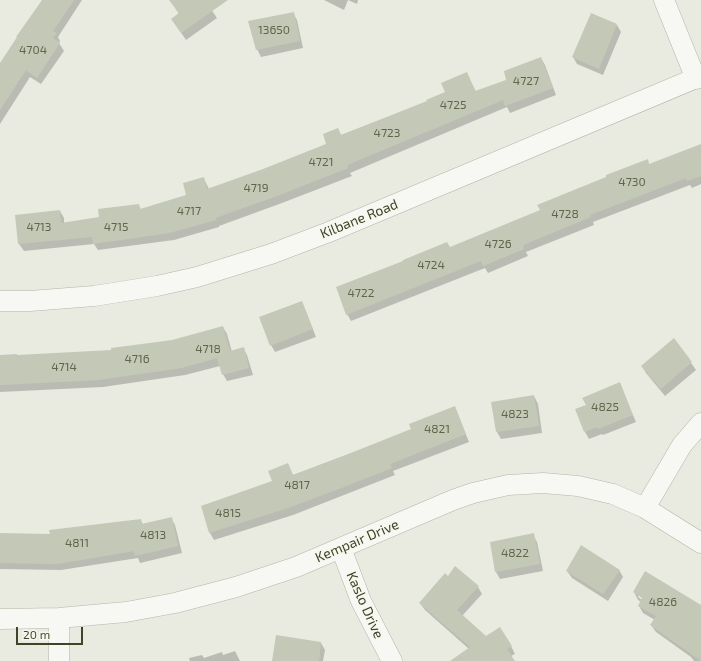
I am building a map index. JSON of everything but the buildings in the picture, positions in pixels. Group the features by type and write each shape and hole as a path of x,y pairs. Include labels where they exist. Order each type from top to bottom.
{"street":[{"path":"664,0 698,78"},
{"name":"Kilbane Road","path":"0,300 30,301 94,296 157,286 197,277 263,256 329,232 698,78"},
{"path":"645,508 682,445 701,423"},
{"name":"Kempair Drive","path":"0,619 59,618 126,612 191,599 236,587 296,567 453,500 473,493 508,485 543,483 578,486 612,494 645,508 701,543"},
{"name":"Kaslo Drive","path":"341,548 361,601 392,661"},
{"path":"59,618 59,661"}]}
